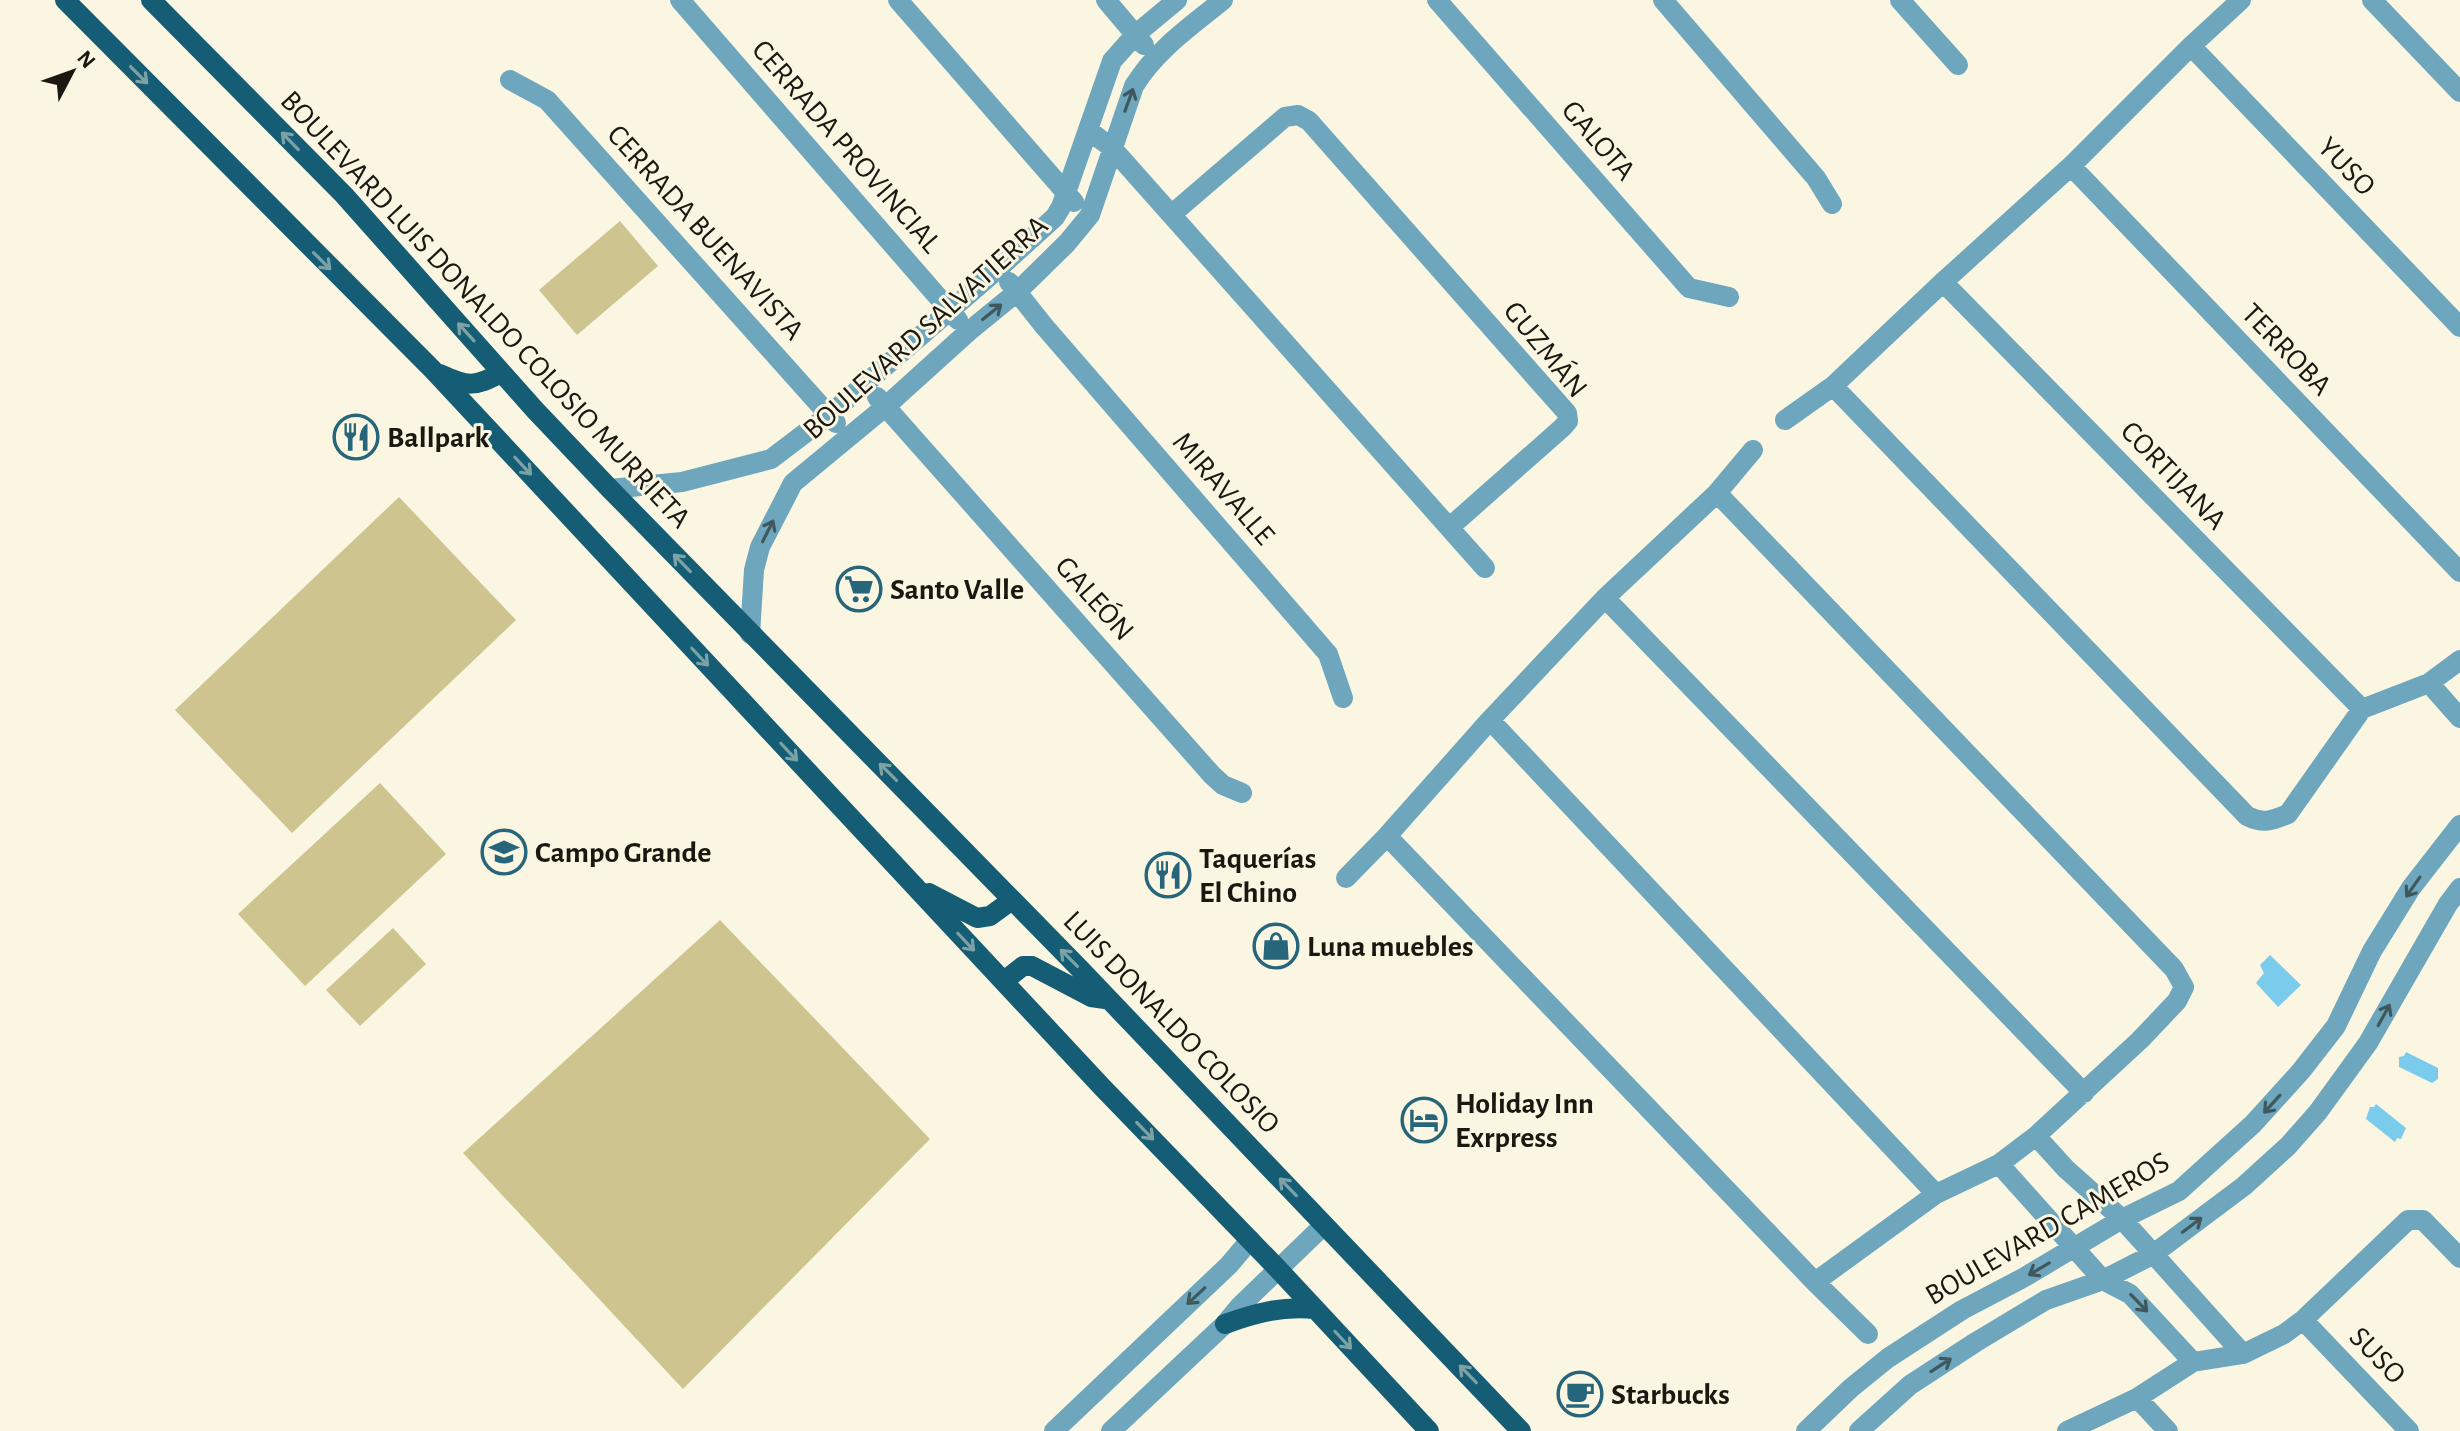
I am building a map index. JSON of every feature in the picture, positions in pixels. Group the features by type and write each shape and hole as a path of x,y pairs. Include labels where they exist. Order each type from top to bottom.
{"main road":[{"path":"65,0 433,370 914,886 1429,1431"},
{"name":"BOULEVARD LUIS DONALDO COLOSIO MURRIETA","path":"151,0 344,195 501,373 775,659"},
{"path":"433,370 458,383 471,385 501,373"},
{"name":"LUIS DONALDO COLOSIO","path":"775,659 1109,999 1521,1431"},
{"path":"914,886 977,918 990,916 1012,900"},
{"path":"1004,981 1023,966 1032,966 1091,997 1109,999"},
{"path":"1225,1324 1266,1310 1290,1307 1314,1309"}],"street":[{"name":"CERRADA PROVINCIAL","path":"680,0 968,332"},
{"path":"898,0 1067,196 1090,215"},
{"path":"1106,0 1155,56"},
{"name":"BOULEVARD SALVATIERRA","path":"610,489 682,482 771,459 865,384 1055,217 1067,196 1112,61 1135,35 1177,0"},
{"name":"BOULEVARD SALVATIERRA","path":"750,634 754,570 760,547 793,483 1017,292 1067,243 1090,215 1134,86 1155,56 1223,0"},
{"name":"GALOTA","path":"1437,0 1689,288 1729,297"},
{"path":"1663,0 1816,178 1832,204"},
{"path":"1900,0 1958,65"},
{"path":"1785,420 1833,386 2071,166 2241,0"},
{"path":"2372,0 2460,92"},
{"name":"YUSO","path":"2191,46 2460,327"},
{"name":"CERRADA BUENAVISTA","path":"510,80 547,100 847,436"},
{"name":"GUZMÁN","path":"1172,214 1285,117 1298,115 1309,121 1567,413 1568,421 1563,427 1451,526"},
{"path":"1088,130 1112,148 1172,214 1485,568"},
{"name":"TERROBA","path":"2071,166 2460,572"},
{"name":"MIRAVALLE","path":"998,269 1328,654 1343,698"},
{"name":"CORTIJANA","path":"1943,282 2362,709"},
{"name":"GALEÓN","path":"865,384 1212,775 1223,785 1242,793"},
{"path":"1833,386 2247,816 2259,822 2272,821 2288,814 2362,709 2429,683 2460,661"},
{"path":"1346,878 1605,598 1717,493 1753,450"},
{"path":"771,459 793,483"},
{"path":"1717,493 2174,969 2184,987 2177,1001 2036,1136 1999,1164 1936,1194 1815,1282"},
{"path":"1605,598 2084,1093"},
{"path":"2429,683 2453,710"},
{"path":"1490,720 1936,1194"},
{"name":"BOULEVARD CAMEROS","path":"1806,1431 1888,1358 1962,1310 2122,1219 2179,1191 2232,1144 2301,1071 2336,1026 2372,951 2403,901 2460,825"},
{"path":"1387,836 1868,1334"},
{"name":"BOULEVARD CAMEROS","path":"1859,1431 1910,1385 2046,1300 2103,1280 2152,1255 2244,1186 2288,1146 2318,1112 2368,1043 2460,888"},
{"path":"2336,1026 2368,1043"},
{"path":"2036,1136 2066,1169 2122,1219 2243,1354"},
{"path":"1999,1164 2103,1280 2130,1294 2193,1362"},
{"path":"2067,1431 2137,1398 2193,1362 2243,1354 2284,1334 2303,1320 2408,1220 2423,1220 2460,1258"},
{"path":"1111,1431 1324,1225"},
{"path":"1054,1431 1229,1265 1250,1240"},
{"name":"SUSO","path":"2303,1320 2409,1431"},
{"path":"1888,1358 1910,1385"},
{"path":"2137,1398 2168,1431"}],"shaded area":[{"path":"620,221 658,266 577,335 539,290"},
{"path":"399,497 516,620 292,833 175,710"},
{"path":"380,783 446,854 305,986 238,914"},
{"path":"720,920 930,1139 683,1389 463,1153"},
{"path":"393,928 426,964 360,1026 326,990"}],"water":[{"path":"2270,955 2301,985 2278,1007 2256,983 2264,973 2260,965"},
{"path":"2406,1052 2438,1068 2438,1079 2432,1083 2399,1067 2399,1057"},
{"path":"2376,1104 2406,1128 2401,1139 2397,1138 2395,1142 2366,1119 2370,1107"}],"place":[{"name":"Ballpark","path":"356,437"},
{"name":"Santo Valle","path":"859,589"},
{"name":"Campo Grande","path":"504,852"},
{"name":"Taquerías El Chino","path":"1168,875"},
{"name":"Luna muebles","path":"1276,946"},
{"name":"Holiday Inn Exrpress","path":"1424,1120"},
{"name":"Starbucks","path":"1580,1394"}]}
